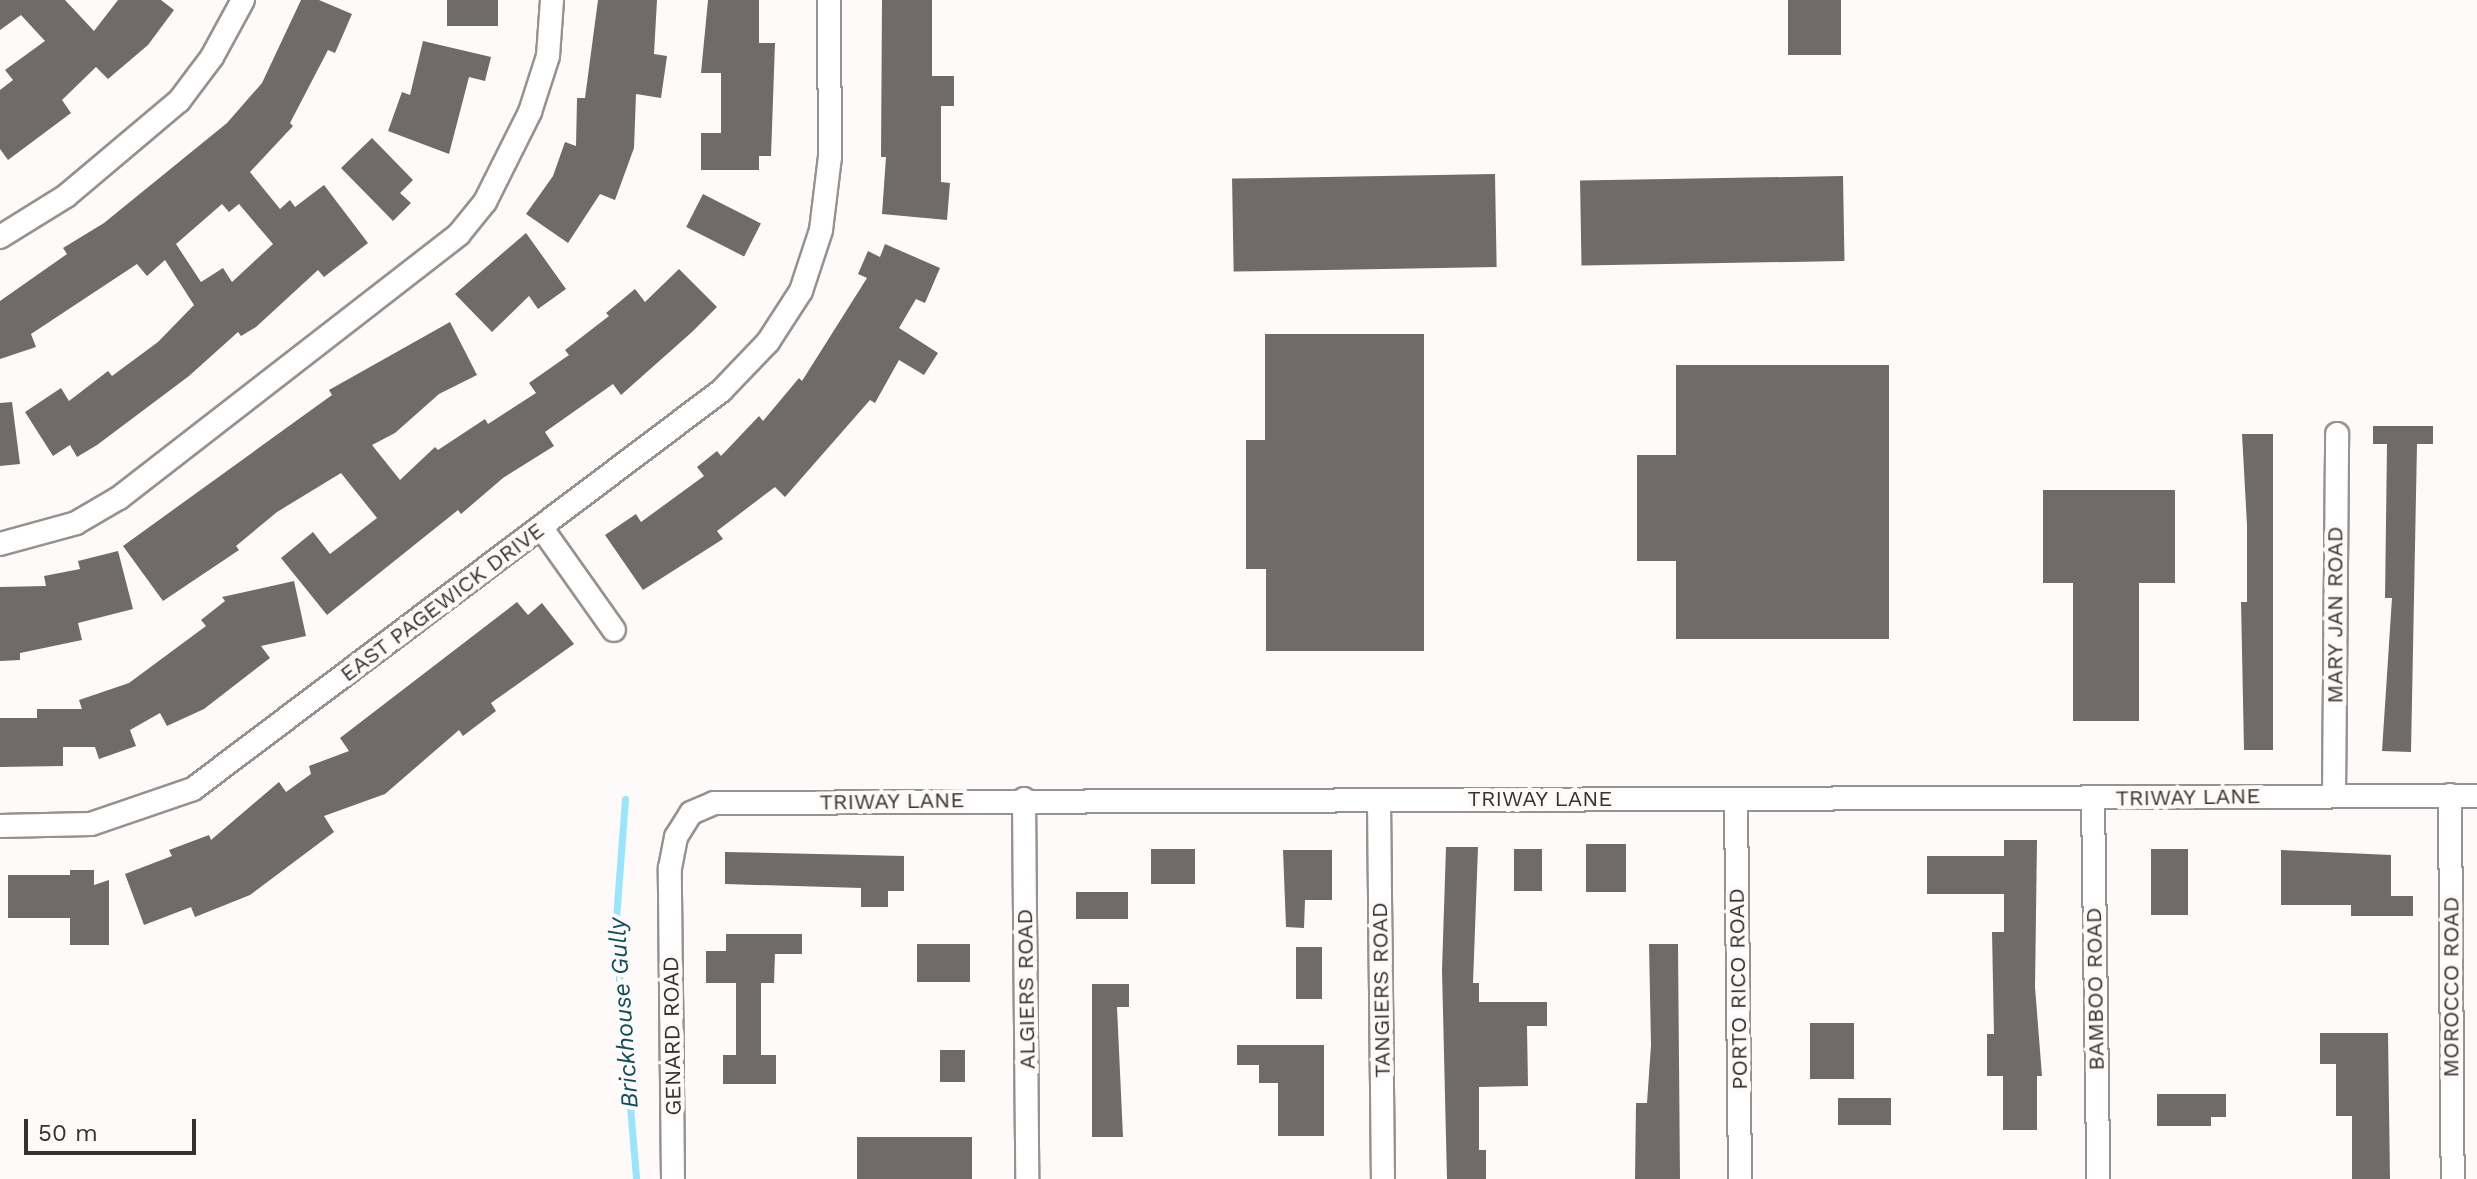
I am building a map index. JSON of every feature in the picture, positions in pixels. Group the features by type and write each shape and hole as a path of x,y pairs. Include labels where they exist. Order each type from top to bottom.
{"street":[{"path":"0,237 66,196 133,144 179,101 225,35 243,0"},
{"path":"0,544 76,523 119,498 402,283 459,234 485,202 530,112 548,56 552,0"},
{"name":"EAST PAGEWICK DRIVE","path":"0,826 91,824 147,809 193,789 721,391 768,342 801,291 821,230 830,157 829,0"},
{"name":"MARY JAN ROAD","path":"2334,795 2337,434"},
{"path":"541,527 614,630"},
{"name":"MOROCCO ROAD","path":"2450,795 2453,1179"},
{"name":"TRIWAY LANE","path":"671,894 676,837 691,813 714,803 1024,799 1379,801 2477,796"},
{"name":"BAMBOO ROAD","path":"2093,798 2098,1179"},
{"name":"ALGIERS ROAD","path":"1024,799 1027,1179"},
{"name":"PORTO RICO ROAD","path":"1736,799 1740,1179"},
{"name":"TANGIERS ROAD","path":"1379,801 1383,1179"},
{"name":"GENARD ROAD","path":"671,894 673,1179"}],"building":[{"path":"0,0 65,0 94,31 118,0 161,0 174,10 148,45 108,79 96,67 62,100 71,113 8,160 0,149 0,90 13,80 5,70 45,41 21,15 0,30"},
{"path":"301,0 319,0 352,14 335,53 328,50 290,123 293,126 250,172 280,209 290,200 295,207 324,185 368,243 324,277 318,270 256,327 241,336 238,332 189,376 97,445 77,457 70,445 53,456 25,412 61,388 69,401 108,371 112,376 158,342 194,305 165,260 147,276 137,264 31,334 36,347 0,359 0,301 67,254 63,248 104,223 227,123 262,83","holes":["222,204 229,212 239,204 273,244 232,282 223,268 201,282 176,244"]},
{"path":"447,0 498,0 498,26 447,26"},
{"path":"598,0 657,0 654,54 667,56 661,98 636,94 634,148 615,200 600,194 568,243 526,214 553,176 565,142 576,146 577,98 585,98"},
{"path":"708,0 759,0 759,43 775,43 771,156 759,156 759,170 701,170 701,133 721,133 721,73 701,73"},
{"path":"882,0 932,0 932,76 954,76 954,106 941,106 941,182 950,183 947,220 882,214 886,157 881,157"},
{"path":"1788,0 1841,0 1841,55 1788,55"},
{"path":"423,41 491,57 485,81 469,77 449,154 388,131 402,92 410,95"},
{"path":"372,138 413,180 400,193 411,203 393,221 341,168"},
{"path":"1495,174 1497,267 1234,272 1232,179"},
{"path":"1843,176 1844,261 1582,266 1580,181"},
{"path":"703,194 761,224 744,256 686,227"},
{"path":"526,233 566,289 538,309 529,296 492,332 455,294"},
{"path":"885,244 940,268 925,303 916,299 899,328 938,353 924,375 899,360 875,403 870,400 785,497 775,487 717,531 723,539 643,590 605,535 636,514 641,522 704,476 697,467 717,451 721,456 759,416 763,421 799,378 802,381 867,278 858,274 868,251 880,257"},
{"path":"679,269 717,307 692,332 621,395 613,384 545,432 554,446 503,478 461,514 458,510 327,615 281,558 313,532 330,554 377,518 341,473 277,512 236,546 239,550 163,601 123,546 332,395 329,390 450,322 477,375 439,394 395,433 372,445 400,480 435,447 438,450 485,419 488,424 536,393 529,383 569,355 565,350 609,316 606,313 635,289 645,302"},
{"path":"1265,334 1424,334 1424,651 1266,651 1266,569 1246,569 1246,440 1265,440"},
{"path":"1676,365 1889,365 1889,639 1676,639 1676,561 1637,561 1637,455 1676,455"},
{"path":"12,402 20,464 0,466 0,403"},
{"path":"2373,426 2433,426 2433,444 2417,444 2411,752 2382,751 2392,598 2385,598 2387,444 2373,444"},
{"path":"2242,434 2273,434 2273,750 2244,750 2241,602 2247,602 2247,525"},
{"path":"2043,490 2175,490 2175,583 2139,583 2139,721 2073,721 2073,583 2043,583"},
{"path":"118,551 133,609 78,623 82,640 20,653 20,660 0,661 0,587 46,586 44,576 80,569 78,561"},
{"path":"294,581 306,636 261,646 270,658 204,709 167,726 160,713 130,730 136,746 99,759 95,747 63,747 63,766 0,767 0,718 37,718 37,709 82,709 79,700 129,683 206,626 201,620 225,601 222,597"},
{"path":"517,602 528,615 542,603 574,644 491,703 496,711 463,736 459,730 385,794 324,816 334,832 250,895 195,917 191,907 144,925 125,874 172,856 169,850 209,835 211,840 279,782 286,792 311,774 309,766 349,751 340,738"},
{"path":"2004,840 2037,840 2035,987 2042,1076 2037,1076 2037,1130 2003,1130 2003,1076 1987,1076 1987,1034 1994,1034 1992,932 2004,932 2004,894 1927,894 1927,856 2004,856"},
{"path":"1586,844 1626,844 1626,892 1586,892"},
{"path":"1446,847 1478,847 1473,983 1479,983 1479,1002 1547,1002 1547,1026 1527,1026 1528,1086 1479,1087 1479,1150 1486,1150 1486,1179 1447,1179 1442,970"},
{"path":"1151,849 1195,849 1195,884 1151,884"},
{"path":"1514,849 1542,849 1542,891 1514,891"},
{"path":"2151,849 2188,849 2188,915 2151,915"},
{"path":"1283,850 1332,850 1332,900 1305,900 1304,928 1286,927"},
{"path":"2281,850 2391,855 2391,896 2413,896 2413,916 2351,916 2351,905 2281,905"},
{"path":"725,852 904,856 904,891 888,891 888,907 861,907 861,888 725,884"},
{"path":"70,870 94,870 94,885 109,880 109,945 70,945 70,918 8,918 8,875 70,875"},
{"path":"1076,892 1128,892 1128,919 1076,919"},
{"path":"726,934 802,934 802,954 775,954 774,983 761,983 761,1055 776,1055 776,1084 723,1084 723,1055 736,1055 736,983 706,983 706,951 726,951"},
{"path":"917,944 970,944 970,982 917,982"},
{"path":"1649,944 1678,944 1680,1179 1635,1179 1636,1103 1647,1103 1651,1045"},
{"path":"1296,947 1322,947 1322,999 1296,999"},
{"path":"1092,984 1129,984 1129,1007 1117,1007 1123,1137 1092,1137"},
{"path":"1810,1023 1854,1023 1854,1079 1810,1079"},
{"path":"2320,1033 2388,1033 2390,1179 2352,1179 2352,1116 2336,1116 2336,1064 2320,1064"},
{"path":"1237,1045 1324,1045 1324,1136 1278,1136 1278,1083 1259,1083 1259,1065 1237,1065"},
{"path":"940,1050 965,1050 965,1082 940,1082"},
{"path":"2157,1094 2226,1094 2226,1117 2211,1117 2211,1126 2157,1126"},
{"path":"1838,1098 1891,1098 1891,1125 1838,1125"},
{"path":"857,1137 972,1137 972,1179 857,1179"}],"waterway":[{"name":"Brickhouse Gully","path":"625,799 615,932 636,1179"}]}
